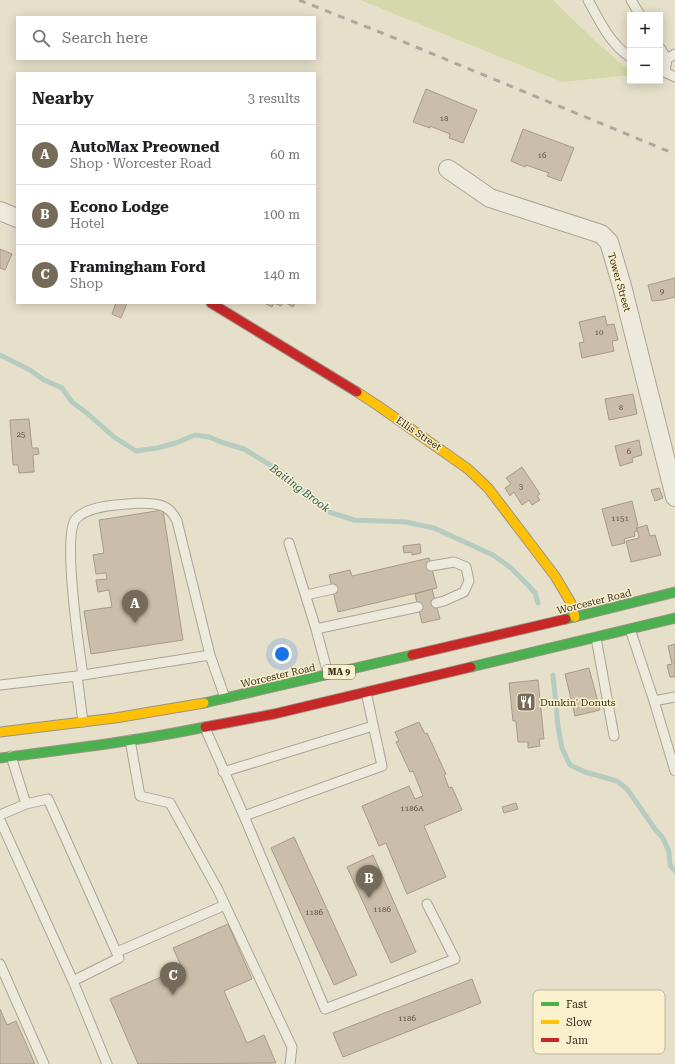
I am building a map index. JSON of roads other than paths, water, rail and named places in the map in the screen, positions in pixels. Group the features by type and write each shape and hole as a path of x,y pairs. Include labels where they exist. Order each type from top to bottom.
{"main road":[{"name":"Ellis Street","path":"213,304 377,405 468,469 488,488 555,576 571,603 576,617"},
{"name":"Worcester Road","path":"0,728 83,722 178,708 576,617 675,592"},
{"path":"0,758 205,728 274,714 675,618"}],"street":[{"name":"Tower Street","path":"448,168 490,198 601,234 609,242 622,286 675,497"},
{"path":"0,211 16,218"}],"lane":[{"path":"588,0 605,31 614,43 627,54"},
{"path":"631,0 638,12"},
{"path":"663,69 671,56"},
{"path":"663,71 675,77"},
{"path":"83,722 71,534 76,520 87,511 113,505 139,503 162,505 168,508 177,521 210,655 225,698"},
{"path":"289,543 306,595 328,674"},
{"path":"431,566 454,562 460,564 466,567 469,581 464,592 436,603"},
{"path":"306,595 333,589"},
{"path":"316,629 418,607"},
{"path":"630,629 675,771"},
{"path":"596,638 614,736"},
{"path":"0,685 80,676 210,655"},
{"path":"244,816 382,766 366,692"},
{"path":"654,701 675,697"},
{"path":"224,772 373,726"},
{"path":"205,728 244,816 325,1009 455,960 427,904"},
{"path":"130,740 140,796 170,803 225,906 292,1047 290,1064"},
{"path":"11,756 26,804"},
{"path":"0,815 26,804 48,799 117,952 119,958 73,981"},
{"path":"0,820 73,981 107,1064"},
{"path":"117,952 225,906"},
{"path":"0,964 44,1064"}],"waterway":[{"name":"Baiting Brook","path":"0,355 30,370 44,380 62,388 72,402 114,437 136,451 176,443 195,435 209,437 244,449 277,469 326,511 354,520 406,522 434,528 493,555 511,568 528,585 535,593 538,603"},
{"name":"Baiting Brook","path":"553,675 558,726 562,748 570,765 585,772 617,781 627,789 663,838 669,852 670,865 675,871"}],"railway":[{"path":"299,0 675,154"}],"place":[{"name":"AutoMax Preowned","path":"135,623"},
{"name":"Dunkin' Donuts","path":"526,702"},
{"name":"Econo Lodge","path":"369,898"},
{"name":"Framingham Ford","path":"173,995"}]}
